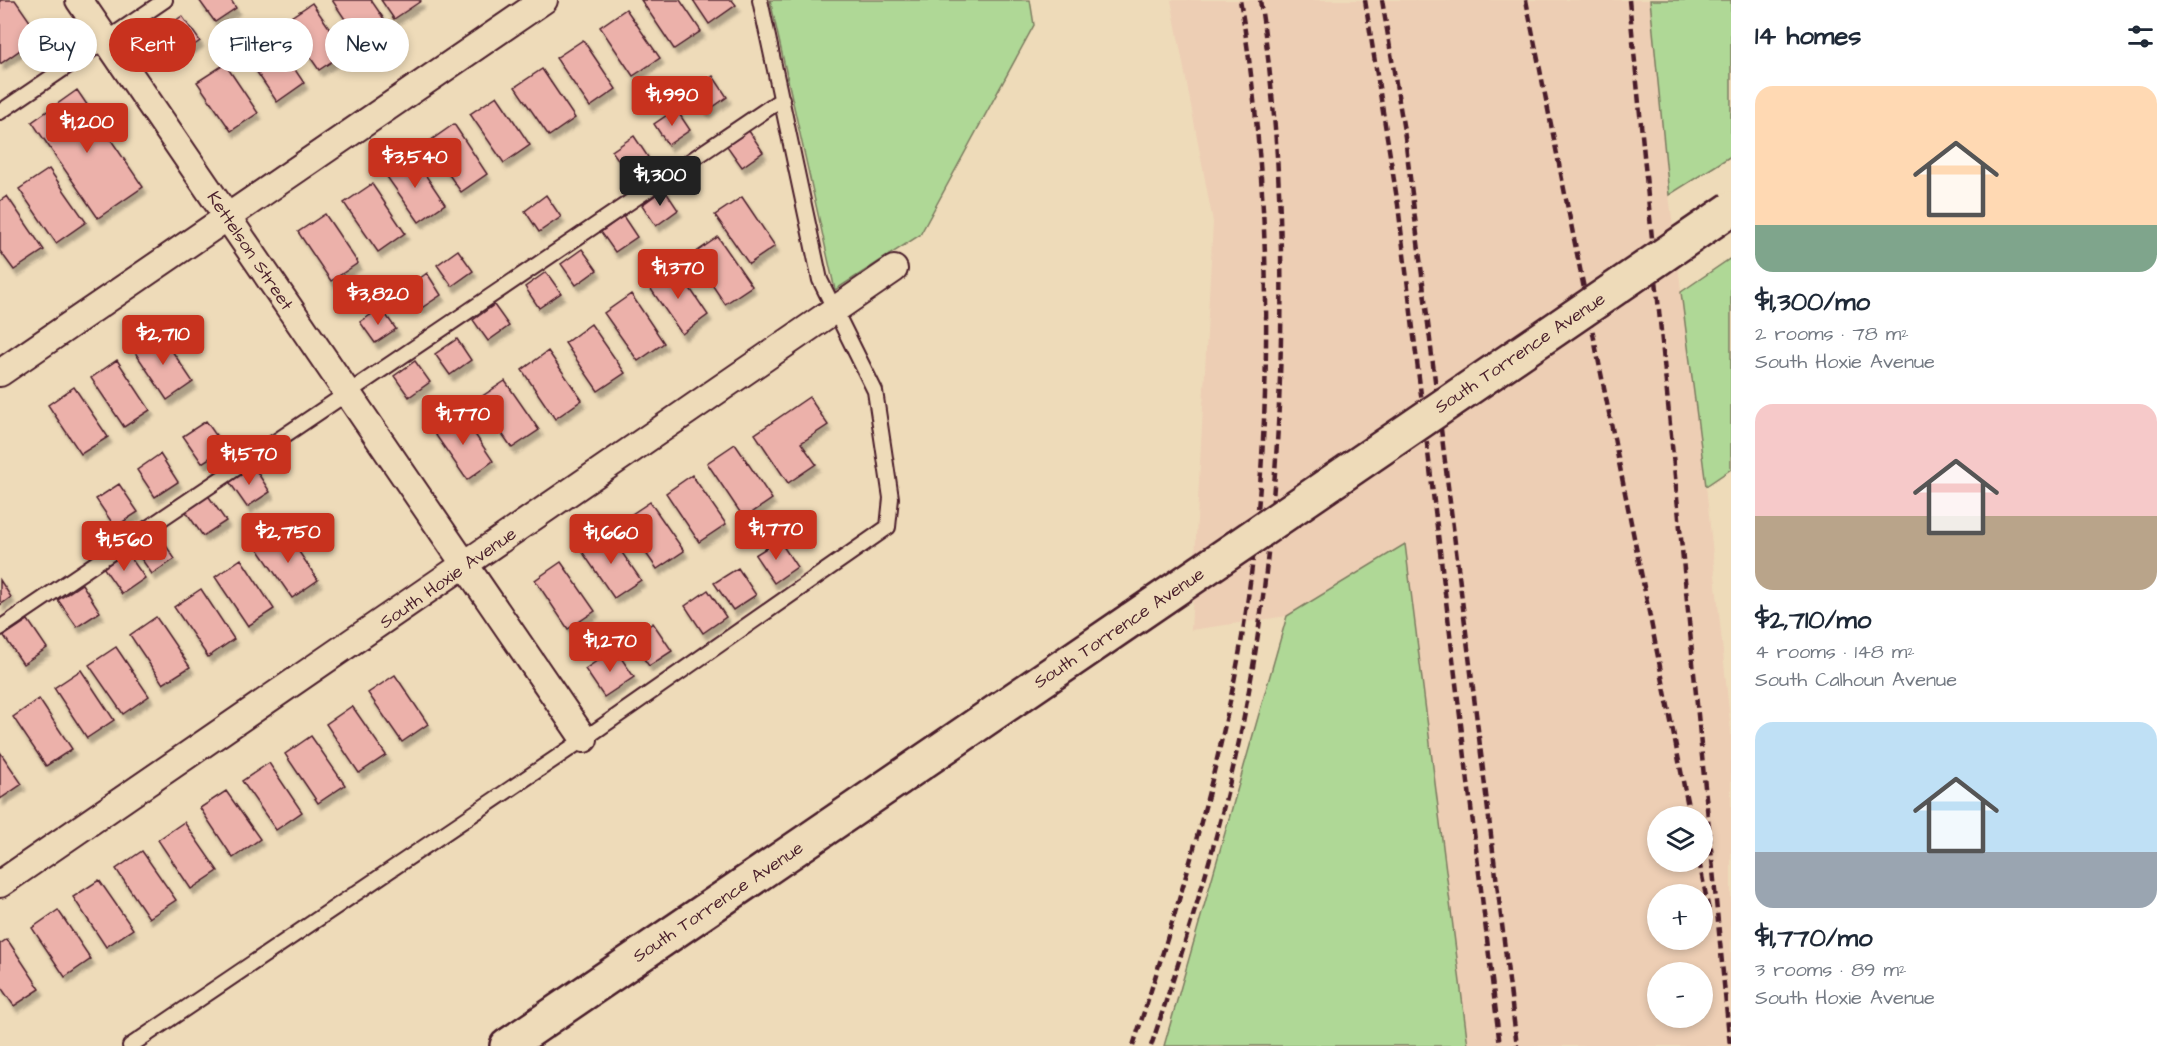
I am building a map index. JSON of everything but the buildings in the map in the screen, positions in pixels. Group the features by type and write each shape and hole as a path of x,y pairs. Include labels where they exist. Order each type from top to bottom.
{"main road":[{"name":"South Torrence Avenue","path":"507,1046 1731,209"}],"street":[{"name":"Kettelson Street","path":"79,0 584,740"},
{"path":"0,372 544,0"},
{"name":"South Hoxie Avenue","path":"0,884 894,269"}],"lane":[{"path":"0,112 165,0"},
{"path":"130,1046 584,740 888,527 891,498 875,391 855,346 820,280 760,0"},
{"path":"0,628 782,99"}],"shaded area":[{"path":"1171,0 1650,0 1669,195 1706,486 1731,731 1731,1046 1468,1046 1405,545 1287,616 1191,630 1213,222"}],"green space":[{"path":"770,0 1030,0 1034,25 920,235 835,290"},
{"path":"1650,0 1731,0 1731,156 1669,195"},
{"path":"1731,258 1731,469 1706,486 1681,292"},
{"path":"1405,544 1468,1046 1164,1046 1287,616"}],"railway":[{"path":"1133,1046 1179,901 1206,803 1239,655 1251,576 1264,411 1265,243 1260,160 1240,0"},
{"path":"1151,1046 1193,916 1229,785 1248,696 1267,562 1278,426 1281,266 1273,106 1260,0"},
{"path":"1365,0 1398,205 1500,1046"},
{"path":"1382,0 1405,137 1517,1046"},
{"path":"1526,0 1688,806"},
{"path":"1629,0 1730,1046"},
{"path":"1701,872 1704,884"}]}
